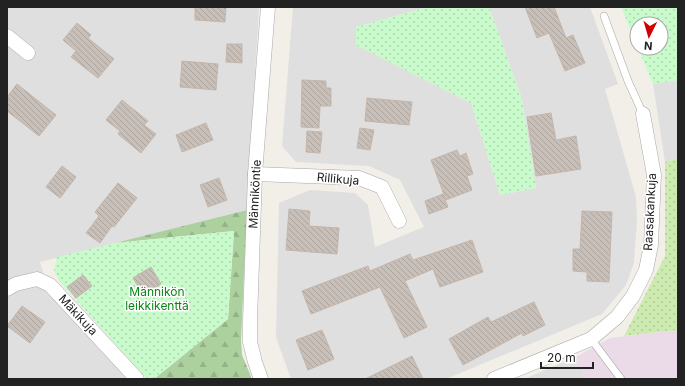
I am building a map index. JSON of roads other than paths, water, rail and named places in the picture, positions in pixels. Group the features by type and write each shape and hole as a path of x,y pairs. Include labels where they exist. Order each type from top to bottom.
{"street":[{"name":"Männiköntie","path":"261,379 250,342 250,321 255,174 268,7"},
{"path":"7,36 28,53"},
{"name":"Raasakankuja","path":"494,379 591,339 621,312 633,296 646,270 651,244 654,175 643,114"},
{"name":"Rillikuja","path":"255,174 359,178 382,187 399,221"},
{"name":"Mäkikuja","path":"7,289 16,284 37,280 50,285 138,379"}],"lane":[{"name":"Raasakankuja","path":"604,16 628,81 643,114"},
{"path":"591,339 621,379"}],"park label":[{"name":"Männikön leikkikenttä","path":"157,299"}]}
